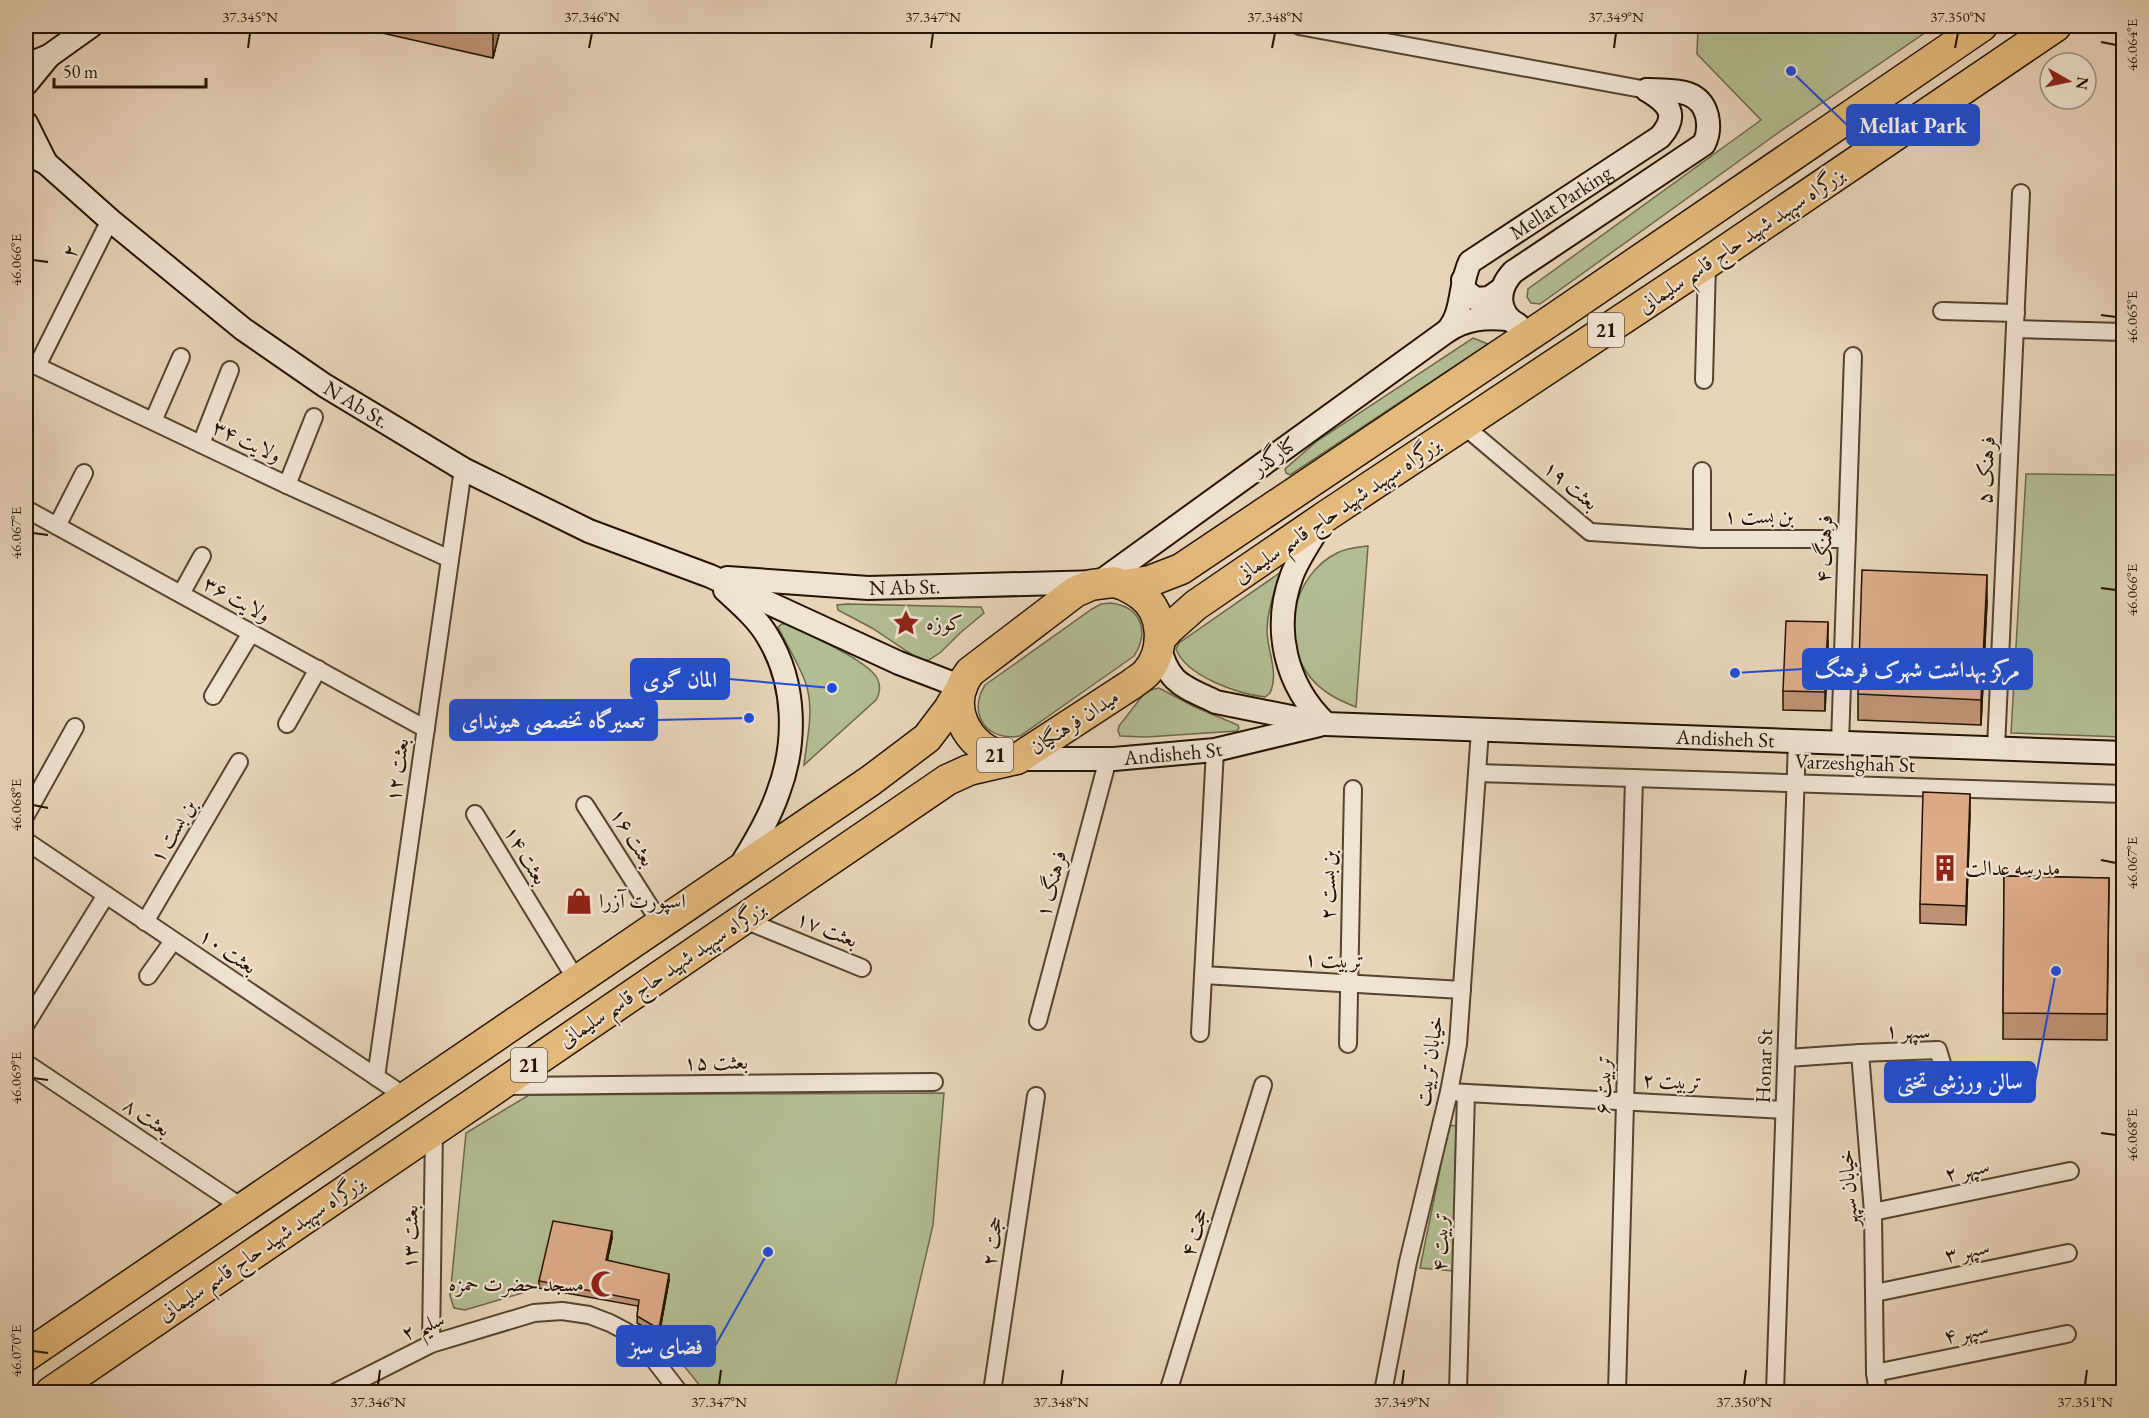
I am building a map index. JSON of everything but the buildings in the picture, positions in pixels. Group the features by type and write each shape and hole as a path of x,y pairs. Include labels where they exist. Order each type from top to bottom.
{"highway":[{"name":"بزرگراه سپهبد شهید حاج قاسم سلیمانی","path":"1112,584 1150,581 1181,569 1546,324 1982,26"},
{"name":"بزرگراه سپهبد شهید حاج قاسم سلیمانی","path":"1160,642 1170,628 1196,605 2056,26"},
{"path":"1112,584 1142,595 1151,606 1158,622 1160,642"},
{"name":"21","path":"962,687 970,672 1075,592 1112,584"},
{"name":"میدان فرهنگیان","path":"962,687 961,716 972,739 994,755 1006,759 1017,759 1146,673 1156,657 1160,642"},
{"name":"بزرگراه سپهبد شهید حاج قاسم سلیمانی","path":"26,1356 870,781 927,738 962,687"},
{"name":"بزرگراه سپهبد شهید حاج قاسم سلیمانی","path":"51,1392 947,780 969,770 1017,759"}],"main road":[{"path":"26,65 49,56 91,26"},
{"path":"26,84 49,56"},
{"name":"Mellat Parking","path":"1502,289 1506,279 1513,272 1704,144 1708,120 1705,108 1697,98 1690,93 1647,90"},
{"name":"Mellat Parking","path":"1447,331 1456,317 1463,280 1470,262 1660,137 1669,124 1670,110 1661,99 1647,90"},
{"name":"N Ab St.","path":"26,123 46,163"},
{"name":"N Ab St.","path":"26,153 46,163 110,220 243,329 324,385 463,469 589,531 711,576 899,663 962,687"},
{"path":"1463,280 1465,291 1476,299 1489,297 1502,289 1503,309 1508,319 1516,325 1523,327 1546,324"},
{"name":"کنارگذر","path":"1112,584 1447,331 1466,321 1484,317 1508,319"},
{"path":"1326,516 1293,573 1284,601 1282,630 1286,659 1297,686 1312,711 1326,724"},
{"path":"711,576 747,610 768,635 779,658 788,686 790,703 790,738 779,792 767,819 737,872"},
{"name":"N Ab St.","path":"711,576 868,588 1112,584"},
{"name":"Andisheh St","path":"1160,642 1167,672 1189,689 1242,708 1326,724 2124,753"},
{"name":"Andisheh St","path":"1017,759 1108,759 1215,750 1326,724"}],"street":[{"path":"1299,26 1647,90"},
{"name":"فرهنک ۵","path":"1996,748 2021,193"},
{"name":"۲","path":"31,363 110,220"},
{"path":"1704,380 1707,263"},
{"path":"1942,311 2124,332"},
{"name":"فرهنگ ۴","path":"1840,743 1853,356"},
{"path":"153,421 181,357"},
{"name":"ولایت ۳۴","path":"31,363 286,485 450,559"},
{"path":"201,444 230,370"},
{"path":"286,485 314,417"},
{"name":"بعثت ۱۹","path":"1463,425 1590,532 1702,539"},
{"name":"بعثت ۱۲","path":"376,1077 463,469"},
{"name":"بن بست ۱","path":"1702,471 1702,539 1847,539"},
{"path":"57,526 84,473"},
{"name":"ولایت ۳۶","path":"26,509 426,729"},
{"path":"181,594 202,556"},
{"path":"213,696 251,633"},
{"path":"287,724 318,669"},
{"path":"26,815 75,727"},
{"name":"خیابان تربیت","path":"1383,1392 1408,1262 1449,1092 1458,1044 1480,730"},
{"name":"Honar St","path":"1775,1392 1797,741"},
{"path":"1200,1033 1215,750"},
{"name":"فرهنگ ۱","path":"1038,1021 1108,759"},
{"name":"بن بست ۱","path":"145,922 240,762"},
{"name":"Varzeshghah St","path":"1478,773 2124,794"},
{"name":"تربیت ۶","path":"1617,1392 1634,778"},
{"name":"بن بست ۲","path":"1349,983 1353,789"},
{"name":"بعثت ۱۶","path":"585,805 661,924"},
{"name":"بعثت ۱۴","path":"475,814 577,981"},
{"name":"بعثت ۱۰","path":"26,841 406,1097"},
{"path":"26,1024 106,895"},
{"name":"بعثت ۱۷","path":"742,919 862,968"},
{"path":"148,976 173,941"},
{"name":"تربیت ۱","path":"1203,975 1462,990"},
{"path":"1348,1044 1349,983"},
{"name":"سپهر ۱","path":"1860,1053 1938,1050 1944,1070"},
{"path":"1786,1058 1860,1053"},
{"name":"خیابان سپهر","path":"1860,1053 1873,1212 1875,1373 1878,1392"},
{"name":"بعثت ۸","path":"26,1063 243,1208"},
{"name":"بعثت ۱۵","path":"498,1086 934,1082"},
{"name":"حجت ۴","path":"1168,1392 1263,1085"},
{"name":"تربیت ۲","path":"1449,1092 1784,1110"},
{"name":"تربیت ۴","path":"1458,1392 1466,1093"},
{"name":"حجت ۲","path":"992,1392 1036,1096"},
{"name":"بعثت ۱۳","path":"431,1344 434,1130"},
{"name":"سپهر ۲","path":"1873,1212 2070,1172"},
{"name":"سپهر ۳","path":"1875,1293 2068,1253"},
{"name":"سلیم ۲","path":"336,1392 431,1344 534,1313 562,1311 589,1315 610,1323 642,1344 679,1392"},
{"name":"سپهر ۴","path":"1875,1373 2067,1334"}],"green space":[{"path":"1698,26 1935,26 1778,133 1540,304 1531,303 1527,297 1528,289 1761,120 1697,54"},
{"path":"1473,338 1488,344 1290,475 1286,473 1285,469 1317,441"},
{"path":"2026,474 2123,475 2123,737 2011,733"},
{"path":"1368,546 1356,707 1331,695 1310,677 1300,661 1293,626 1295,609 1301,592 1310,576 1322,563 1341,551"},
{"path":"1281,572 1271,602 1267,624 1273,670 1270,693 1265,697 1228,688 1201,675 1182,659 1176,649 1179,643"},
{"path":"1111,603 1130,609 1140,622 1141,638 1134,656 1020,736 998,735 983,724 978,706 985,685 1092,609 1101,604"},
{"path":"837,605 981,607 984,613 941,652 929,660 920,660 872,628 838,610"},
{"path":"788,624 862,663 877,678 879,684 876,700 804,765 809,723 808,691 778,627"},
{"path":"1159,688 1195,707 1238,725 1239,728 1237,731 1146,737 1120,736 1119,726 1146,691"},
{"path":"944,1093 933,1225 894,1392 705,1392 659,1335 669,1280 606,1266 612,1238 553,1228 539,1288 465,1310 454,1308 450,1296 466,1133 529,1095"},
{"path":"1449,1125 1456,1126 1453,1271 1420,1268"}],"place":[{"name":"Mellat Park","path":"1791,71"},
{"name":"کوزه","path":"906,623"},
{"name":"مرکز بهداشت شهرک فرهنگ","path":"1735,673"},
{"name":"المان گوی","path":"832,688"},
{"name":"تعمیرگاه تخصصی هیوندای","path":"749,718"},
{"name":"مدرسه عدالت","path":"1945,868"},
{"name":"اسپورت آزرا","path":"579,901"},
{"name":"سالن ورزشی تختی","path":"2056,971"},
{"name":"فضای سبز","path":"768,1252"},
{"name":"مسجد حضرت حمزه","path":"604,1284"}]}
